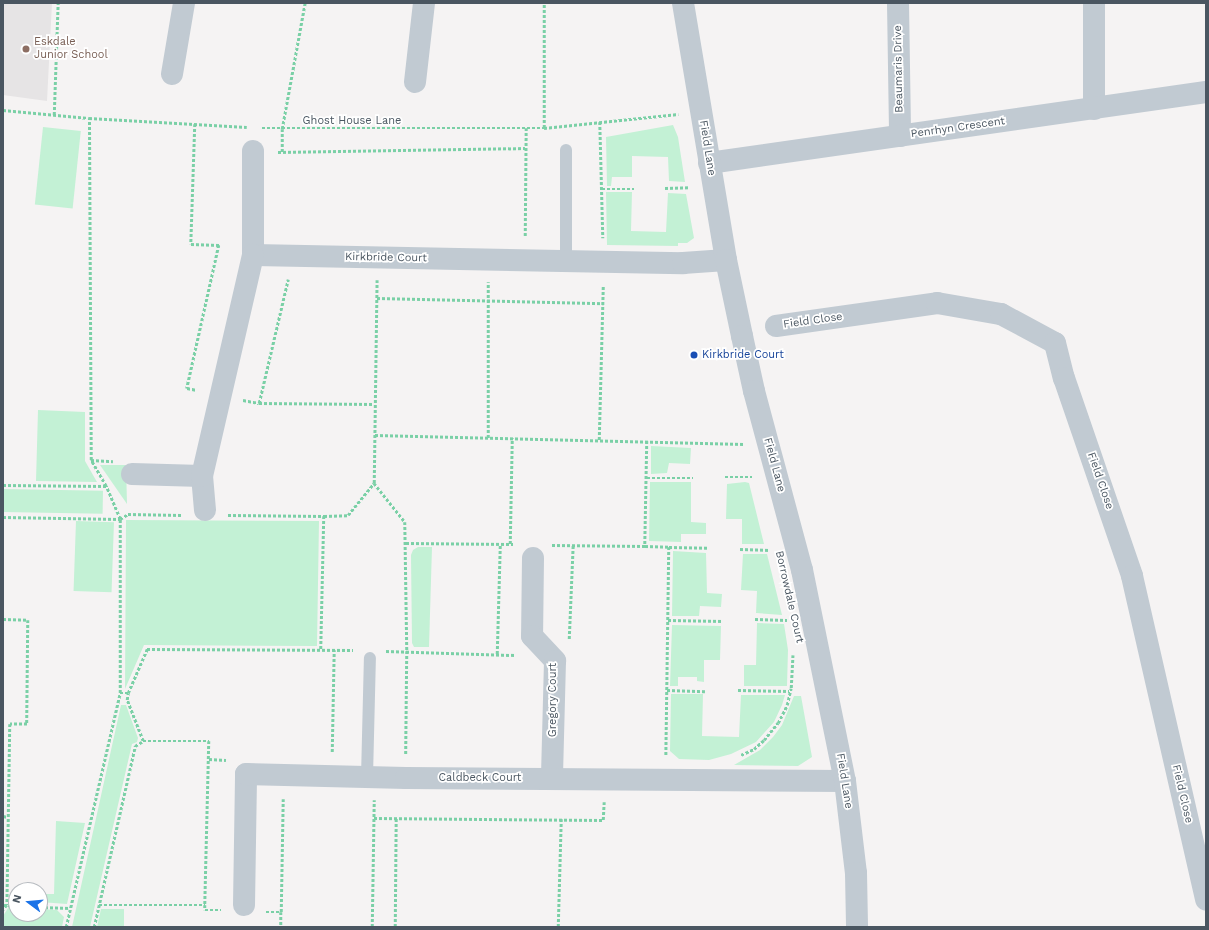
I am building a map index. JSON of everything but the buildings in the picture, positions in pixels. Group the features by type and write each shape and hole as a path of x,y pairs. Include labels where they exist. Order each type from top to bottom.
{"street":[{"path":"172,74 184,3"},
{"path":"415,82 424,3"},
{"name":"Field Lane","path":"683,3 726,260 754,391 802,570 845,781 856,873 857,927"},
{"name":"Beaumaris Drive","path":"898,3 900,136"},
{"path":"1094,3 1094,109"},
{"name":"Penrhyn Crescent","path":"709,163 1206,92"},
{"path":"216,513 202,476 253,255 253,151"},
{"name":"Kirkbride Court","path":"253,255 683,263 726,260"},
{"name":"Field Close","path":"776,326 937,303 1001,314 1055,343 1064,378 1132,576 1206,900"},
{"path":"132,474 202,476"},
{"name":"Gregory Court","path":"533,558 532,636 555,661 552,778"},
{"name":"Caldbeck Court","path":"244,909 246,774 406,778 845,781"}],"lane":[{"path":"566,150 566,261"},
{"path":"367,777 374,655"}],"path":[{"path":"54,115 58,3"},
{"path":"282,152 282,129 305,3"},
{"path":"544,3 544,128"},
{"path":"3,110 89,118 250,127"},
{"name":"Ghost House Lane","path":"258,127 282,129 544,128 701,112"},
{"path":"66,927 120,693 120,519 106,486 91,460 89,118"},
{"path":"599,440 604,303 600,122"},
{"path":"195,124 191,244 219,245 187,388 259,403 374,404"},
{"path":"525,261 526,128"},
{"path":"286,152 525,148"},
{"path":"602,189 634,189"},
{"path":"259,403 293,256"},
{"path":"377,258 374,482 405,522 407,651 406,778"},
{"path":"488,260 488,438"},
{"path":"377,298 604,303"},
{"path":"374,435 744,444 746,450"},
{"path":"510,544 512,438"},
{"path":"647,441 645,546 708,548"},
{"path":"751,470 754,484"},
{"path":"724,477 752,477"},
{"path":"647,478 693,478"},
{"path":"216,513 324,516 348,515 374,482"},
{"path":"3,485 106,486"},
{"path":"3,517 120,519 128,514 182,515"},
{"path":"321,650 324,516"},
{"name":"Borrowdale Court","path":"768,543 772,558"},
{"path":"497,654 500,544"},
{"path":"374,655 407,651 551,656 568,653 572,545"},
{"path":"666,780 669,547"},
{"path":"740,549 770,550"},
{"name":"Borrowdale Court","path":"785,612 788,626"},
{"path":"3,619 28,620 27,724 10,724 5,905 3,910"},
{"path":"755,619 787,620"},
{"path":"668,620 723,621"},
{"path":"143,741 127,700 128,693 147,649 356,650"},
{"path":"332,776 334,650"},
{"name":"Borrowdale Court","path":"735,758 754,749 770,734 778,723 787,705 790,691 793,654"},
{"path":"667,690 705,691"},
{"path":"738,690 790,691"},
{"path":"120,693 128,693"},
{"path":"94,927 135,746 143,741 209,741 205,910 244,909 281,912"},
{"path":"281,927 284,775"},
{"path":"372,927 374,818 603,820 604,780"},
{"path":"3,816 8,816"},
{"path":"395,927 396,818"},
{"path":"558,927 561,819"},
{"path":"99,905 205,905"},
{"path":"48,907 70,908"}],"shaded area":[{"name":"Eskdale Junior School","path":"3,3 52,3 47,101 3,95"}],"green space":[{"path":"673,125 678,137 685,182 669,181 668,157 632,156 632,177 612,177 611,186 607,186 606,137"},
{"path":"43,127 81,131 73,209 35,205"},
{"path":"606,192 632,192 631,231 666,232 668,193 686,194 694,238 687,243 678,243 678,246 607,245"},
{"path":"38,410 85,412 85,461 97,482 36,481"},
{"path":"651,446 691,448 690,464 669,463 667,473 651,474"},
{"path":"100,465 126,465 127,504"},
{"path":"650,482 691,482 691,522 706,523 706,534 681,534 681,542 649,541"},
{"path":"749,483 764,544 742,544 742,519 726,519 727,484"},
{"path":"3,489 103,491 103,514 3,512"},
{"path":"126,520 319,521 317,646 144,645 125,689"},
{"path":"76,521 114,522 112,592 74,591"},
{"path":"418,547 432,547 429,647 414,647 412,643 411,555 413,550"},
{"path":"673,551 706,553 707,593 722,594 721,607 700,606 699,616 672,616"},
{"path":"743,554 767,554 782,615 756,613 757,591 741,590"},
{"path":"757,623 784,624 788,650 787,686 744,686 744,665 756,665"},
{"path":"672,625 721,626 720,660 704,660 704,682 697,681 697,677 678,677 678,686 670,686"},
{"path":"671,694 703,694 702,736 739,737 741,695 785,695 774,722 756,742 731,754 709,760 679,759 670,751"},
{"path":"794,696 801,696 812,757 798,766 734,765 760,750 773,737 782,725"},
{"path":"121,705 126,705 138,738 137,742 132,744 90,927 72,927"},
{"path":"56,821 85,823 67,904 48,903 48,894 54,894"},
{"path":"8,908 8,922 48,922 48,909 57,910 64,917 62,927 3,927 3,916"},
{"path":"101,909 124,909 124,927 97,927"}],"place":[{"name":"Eskdale Junior School","path":"26,49"},
{"name":"Kirkbride Court","path":"694,355"}]}
